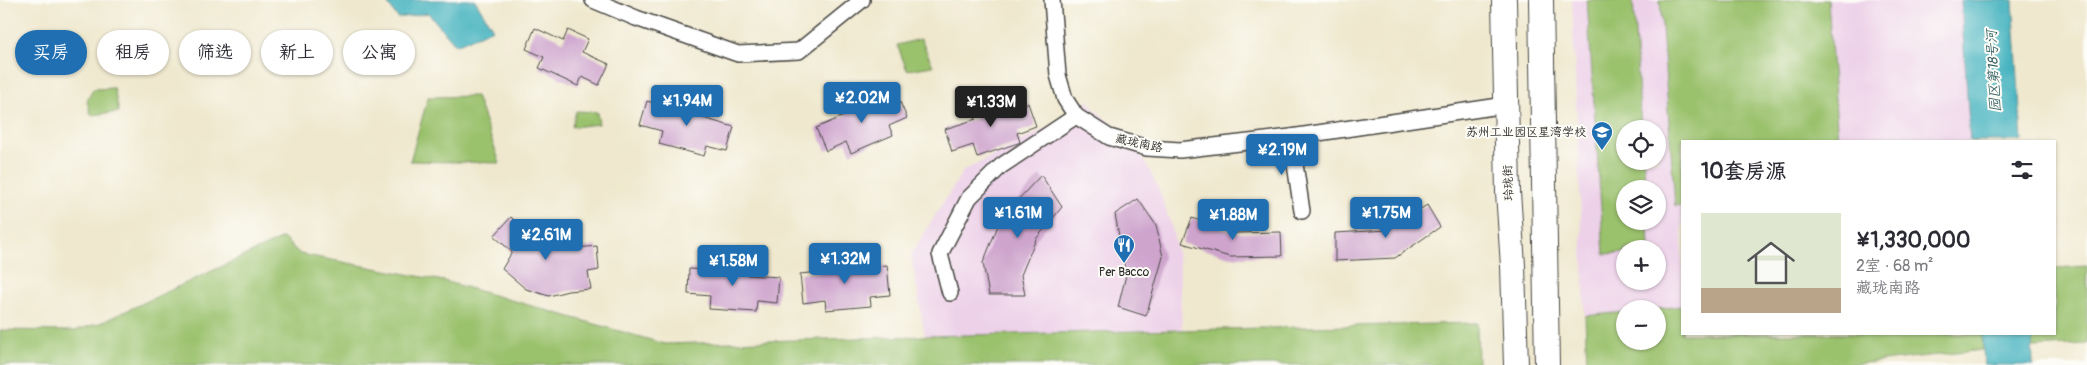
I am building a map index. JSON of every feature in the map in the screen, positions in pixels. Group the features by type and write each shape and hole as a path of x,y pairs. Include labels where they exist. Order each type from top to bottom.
{"main road":[{"name":"玲珑街","path":"1504,0 1516,365"},
{"path":"1541,0 1547,365"}],"street":[{"path":"593,0 636,18 738,54 799,51 862,0"},
{"name":"藏珑南路","path":"1052,0 1058,75 1064,99 1076,116 1109,137 1147,148 1180,150 1291,137 1506,105"},
{"path":"950,293 940,254 969,198 1001,166 1076,116"},
{"path":"1291,137 1302,211"}],"shaded area":[{"name":"苏州工业园区星湾学校","path":"1572,0 1961,0 1970,140 1681,140 1681,306 1666,308 1666,300 1616,300 1616,313 1585,316"},
{"path":"1088,100 1094,109 1136,145 1158,187 1172,228 1179,262 1182,329 925,336 911,254 963,171 1045,129"}],"green space":[{"path":"1587,0 1633,0 1640,120 1616,120 1616,170 1644,170 1645,180 1616,180 1616,230 1648,230 1649,240 1616,240 1616,253 1604,254"},
{"path":"1660,0 1828,0 1838,140 1681,140 1681,205 1675,206"},
{"path":"921,39 933,66 907,70 897,45"},
{"path":"114,88 119,112 91,115 87,101 93,89"},
{"path":"476,96 500,163 410,161 428,97"},
{"path":"576,111 597,112 599,124 572,127"},
{"path":"283,238 300,254 444,281 665,344 1477,323 1478,365 0,365 0,330 74,331 100,323"},
{"path":"2087,266 2087,344 1983,350 1845,365 1587,365 1585,316 1616,313 1616,350 1666,350 1666,308 1681,306 1681,335 2056,335 2056,268"}],"water":[{"path":"385,0 475,0 493,29 456,45 428,13 398,18"},
{"name":"园区第18号河","path":"1961,0 2013,0 2022,140 1970,140"},
{"path":"1982,335 2032,335 2033,365 1984,365"}],"building":[{"path":"535,28 563,41 568,30 588,39 582,52 609,64 599,85 582,77 578,86 539,68 544,57 526,49"},
{"path":"863,94 869,108 897,95 907,118 889,126 893,135 851,153 846,142 826,151 816,128 846,115 841,103"},
{"path":"683,97 707,103 703,118 734,127 727,151 707,146 704,156 659,144 662,131 640,125 647,101 679,110"},
{"path":"994,99 999,113 1028,103 1036,126 1017,133 1020,142 977,157 973,145 952,152 945,129 976,119 971,106"},
{"path":"1041,175 1062,207 1036,239 1021,275 1025,295 989,295 983,263 1001,218"},
{"path":"1138,199 1156,225 1163,257 1146,316 1118,307 1126,275 1115,214"},
{"path":"1427,205 1440,227 1395,258 1335,261 1335,233 1388,230"},
{"path":"511,217 524,229 558,234 556,250 597,246 599,270 588,272 591,289 568,291 549,296 526,289 502,269 512,252 494,236"},
{"path":"1192,218 1234,233 1281,232 1282,256 1230,257 1182,243"},
{"path":"852,256 853,268 887,265 890,295 870,297 871,306 826,310 825,300 803,303 800,274 829,271 828,258"},
{"path":"723,258 748,260 747,275 779,277 777,303 757,301 756,312 709,309 710,296 688,294 689,269 723,271"}],"place":[{"name":"苏州工业园区星湾学校","path":"1602,151"},
{"name":"Per Bacco","path":"1124,264"}]}
